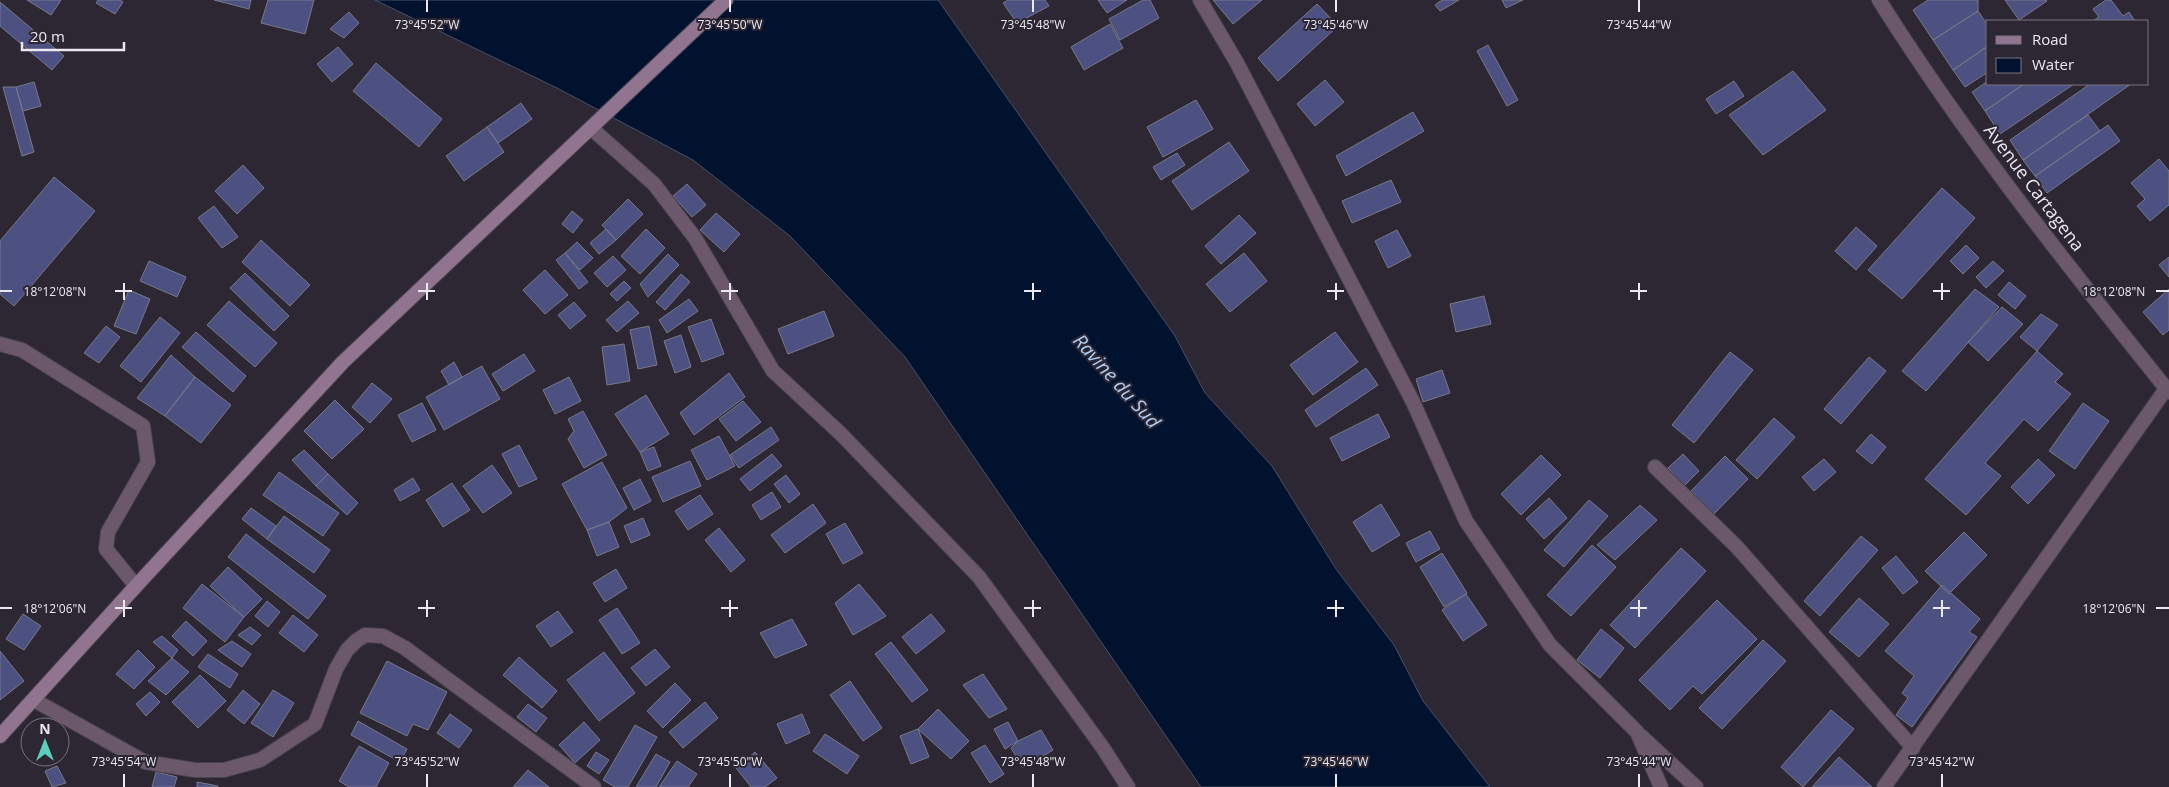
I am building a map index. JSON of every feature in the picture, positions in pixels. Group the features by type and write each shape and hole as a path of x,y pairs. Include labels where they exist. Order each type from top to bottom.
{"main road":[{"path":"0,736 343,362 726,0"}],"street":[{"path":"1200,0 1237,63 1413,402 1466,521 1550,645 1637,732 1696,787"},
{"name":"Avenue Cartagena","path":"1879,0 1917,60 2029,216 2168,390"},
{"path":"591,128 654,184 690,230 773,372 841,434 979,577 1103,748 1128,787"},
{"path":"0,344 22,350 143,426 148,462 108,532 106,549 136,586"},
{"path":"1884,787 2168,390"},
{"path":"1655,467 1737,547 1913,748"},
{"path":"34,700 145,762 195,770 224,770 260,760 315,724 336,669 347,650 365,635 383,636 405,648 594,787"},
{"path":"1637,732 1661,787"}],"water":[{"name":"Ravine du Sud","path":"375,0 938,0 1175,336 1205,393 1272,466 1336,569 1394,645 1423,701 1490,787 1201,787 905,357 790,236 693,160 557,88"}],"building":[{"path":"27,0 61,0 51,15"},
{"path":"98,0 120,0 123,2 115,14 96,3"},
{"path":"214,0 251,0 249,9"},
{"path":"268,0 314,0 305,34 261,23"},
{"path":"1008,0 1045,0 1049,6 1017,23 1003,3"},
{"path":"1098,0 1127,0 1107,13"},
{"path":"1143,0 1150,0 1159,18 1120,40 1109,19"},
{"path":"1213,0 1262,0 1233,24"},
{"path":"1442,0 1459,0 1440,11 1435,5"},
{"path":"1502,0 1523,0 1506,8"},
{"path":"1928,0 1978,0 1978,11 1933,40 1913,10"},
{"path":"2005,0 2046,0 2047,1 2019,20"},
{"path":"2106,0 2111,0 2123,16 2129,12 2134,20 2094,20 2099,17 2093,9"},
{"path":"0,2 64,56 52,70 0,26"},
{"path":"1317,4 1338,26 1278,81 1258,58"},
{"path":"1978,11 1986,23 1986,47 1953,70 1933,40"},
{"path":"349,12 359,23 344,38 330,29"},
{"path":"1110,24 1123,48 1084,70 1071,47"},
{"path":"1488,45 1518,100 1507,106 1477,51"},
{"path":"338,47 353,64 332,82 317,64"},
{"path":"1986,47 1986,73 1965,87 1953,70"},
{"path":"376,63 442,119 419,147 353,91"},
{"path":"1793,71 1826,110 1763,155 1729,115"},
{"path":"1325,80 1344,102 1315,126 1297,104"},
{"path":"1734,81 1744,96 1716,114 1706,99"},
{"path":"34,82 41,106 23,111 16,87"},
{"path":"1986,82 1986,85 2023,85 1985,111 1972,92"},
{"path":"2023,85 2073,85 2000,134 1985,111"},
{"path":"2089,85 2130,85 2023,160 2010,140"},
{"path":"3,87 16,87 34,152 22,156"},
{"path":"1196,100 1213,129 1163,157 1147,127"},
{"path":"521,103 532,119 498,143 487,127"},
{"path":"1413,112 1424,131 1346,176 1336,156"},
{"path":"2088,115 2100,131 2035,176 2023,160"},
{"path":"2108,125 2120,141 2047,193 2035,176"},
{"path":"487,127 504,152 464,181 446,156"},
{"path":"1229,142 1249,171 1192,210 1172,181"},
{"path":"1177,153 1185,165 1161,180 1153,167"},
{"path":"2159,159 2169,171 2169,205 2150,221 2137,206 2145,199 2131,183"},
{"path":"243,165 264,188 237,214 215,191"},
{"path":"54,177 95,211 14,306 0,294 0,241"},
{"path":"1391,180 1401,202 1352,223 1342,201"},
{"path":"687,184 706,205 692,217 673,196"},
{"path":"1942,188 1975,218 1902,299 1868,270"},
{"path":"628,199 643,214 616,240 602,225"},
{"path":"214,206 238,237 222,248 198,218"},
{"path":"572,211 583,220 573,233 562,224"},
{"path":"716,213 740,234 724,252 700,230"},
{"path":"1239,215 1256,233 1221,264 1205,246"},
{"path":"1856,227 1877,246 1856,270 1835,251"},
{"path":"606,229 616,240 599,254 590,243"},
{"path":"646,229 665,248 640,274 621,256"},
{"path":"1397,230 1411,256 1388,268 1375,241"},
{"path":"261,240 310,285 290,306 242,262"},
{"path":"577,242 593,258 580,270 565,253"},
{"path":"1966,245 1979,258 1963,274 1950,261"},
{"path":"565,253 588,282 579,289 556,260"},
{"path":"1244,253 1267,281 1230,312 1206,284"},
{"path":"668,254 679,265 648,297 640,284"},
{"path":"613,256 626,270 607,287 594,273"},
{"path":"2169,257 2169,277 2159,265"},
{"path":"149,261 186,277 177,297 140,281"},
{"path":"1993,261 2004,271 1986,288 1976,277"},
{"path":"545,270 568,295 545,314 523,290"},
{"path":"245,273 289,316 274,331 230,288"},
{"path":"681,274 690,282 665,310 656,302"},
{"path":"624,281 631,288 617,301 610,294"},
{"path":"2009,282 2026,296 2015,309 1998,295"},
{"path":"1975,289 1999,307 1926,391 1902,371"},
{"path":"2169,289 2169,330 2163,335 2143,312"},
{"path":"129,290 150,299 136,334 114,326"},
{"path":"1484,296 1491,324 1456,332 1450,304"},
{"path":"689,299 698,311 667,333 659,320"},
{"path":"229,301 277,343 255,367 207,325"},
{"path":"628,301 639,313 617,332 606,320"},
{"path":"574,302 586,316 570,329 558,315"},
{"path":"2002,307 2023,324 1988,361 1968,342"},
{"path":"824,311 834,336 788,354 778,329"},
{"path":"2041,314 2058,325 2037,351 2020,337"},
{"path":"160,317 180,333 141,382 120,366"},
{"path":"711,319 724,354 702,362 688,327"},
{"path":"106,326 120,337 99,363 84,353"},
{"path":"649,326 657,365 638,369 630,330"},
{"path":"196,332 246,376 233,392 182,347"},
{"path":"1335,332 1358,362 1313,395 1290,365"},
{"path":"681,335 691,367 675,373 664,341"},
{"path":"624,344 630,381 607,385 602,347"},
{"path":"2037,351 2063,374 2055,382 2071,394 2038,431 2024,419 1985,463 2001,476 1966,515 1925,479"},
{"path":"1730,352 1753,370 1694,443 1672,425"},
{"path":"524,354 535,371 503,391 492,374"},
{"path":"171,355 195,377 165,416 137,398"},
{"path":"1869,357 1886,371 1841,424 1824,409"},
{"path":"454,362 462,377 449,385 441,371"},
{"path":"482,366 500,399 444,430 426,397"},
{"path":"1366,368 1378,385 1316,427 1305,410"},
{"path":"1442,370 1450,393 1423,402 1416,379"},
{"path":"729,373 745,397 694,435 680,413"},
{"path":"195,377 231,405 201,443 165,416"},
{"path":"569,377 581,401 555,414 543,390"},
{"path":"372,383 392,399 370,423 352,407"},
{"path":"646,395 669,434 640,452 615,414"},
{"path":"335,400 364,429 332,459 304,431"},
{"path":"743,401 761,422 736,441 719,419"},
{"path":"422,403 436,430 412,442 398,415"},
{"path":"2083,403 2109,421 2075,469 2049,451"},
{"path":"583,411 607,455 584,468 568,439 574,431 568,419"},
{"path":"1378,414 1390,437 1342,461 1330,438"},
{"path":"1774,418 1795,437 1757,479 1736,460"},
{"path":"771,427 779,440 739,468 730,455"},
{"path":"1871,434 1886,447 1872,464 1856,451"},
{"path":"719,436 735,466 707,480 691,450"},
{"path":"519,445 537,479 519,487 502,454"},
{"path":"654,447 661,466 648,471 640,452"},
{"path":"304,450 328,474 316,486 292,460"},
{"path":"772,454 782,466 750,491 740,479"},
{"path":"1683,454 1699,471 1684,486 1668,468"},
{"path":"1541,455 1561,475 1521,515 1501,494"},
{"path":"1725,456 1748,479 1714,514 1691,491"},
{"path":"1824,459 1836,472 1814,491 1802,477"},
{"path":"2038,459 2055,475 2028,504 2011,487"},
{"path":"690,461 701,486 663,502 652,477"},
{"path":"602,462 627,508 609,522 587,530 562,484"},
{"path":"492,465 512,493 483,513 463,486"},
{"path":"279,472 339,513 323,536 263,495"},
{"path":"328,474 358,503 347,515 316,486"},
{"path":"786,475 800,494 789,503 774,484"},
{"path":"413,478 420,490 400,501 394,490"},
{"path":"640,479 651,501 634,510 623,488"},
{"path":"452,483 470,510 443,527 426,500"},
{"path":"772,492 781,507 761,520 752,505"},
{"path":"700,495 713,514 688,530 675,511"},
{"path":"1549,498 1567,518 1544,539 1526,519"},
{"path":"1589,500 1608,516 1564,567 1544,550"},
{"path":"813,504 826,523 785,553 771,535"},
{"path":"1381,504 1400,535 1372,552 1353,522"},
{"path":"1640,505 1657,520 1615,560 1597,545"},
{"path":"251,508 276,526 267,539 242,519"},
{"path":"284,516 330,550 314,573 267,539"},
{"path":"643,518 650,535 631,543 624,526"},
{"path":"609,522 619,547 597,556 587,530"},
{"path":"845,523 863,553 843,564 826,534"},
{"path":"719,528 745,560 731,572 705,540"},
{"path":"1430,531 1440,549 1416,562 1406,543"},
{"path":"1964,532 1987,555 1949,594 1925,571"},
{"path":"246,534 326,596 308,619 228,557"},
{"path":"1861,536 1878,550 1820,616 1804,601"},
{"path":"1592,545 1616,567 1571,616 1547,595"},
{"path":"1681,548 1706,571 1635,648 1610,625"},
{"path":"1442,553 1467,593 1444,607 1420,567"},
{"path":"1896,556 1918,582 1903,594 1882,568"},
{"path":"228,567 262,599 244,617 210,586"},
{"path":"616,569 627,588 605,602 593,583"},
{"path":"202,584 244,617 225,642 183,608"},
{"path":"859,584 886,616 853,635 835,603"},
{"path":"1942,585 1980,619 1969,632 1977,637 1912,727 1896,715 1908,698 1902,693 1914,676 1885,651"},
{"path":"1466,594 1487,625 1463,641 1442,610"},
{"path":"1859,598 1889,624 1859,657 1829,632"},
{"path":"1717,600 1757,639 1702,694 1693,686 1670,710 1639,680"},
{"path":"267,601 280,612 268,627 255,616"},
{"path":"617,608 640,643 622,654 599,620"},
{"path":"558,611 573,632 551,647 536,626"},
{"path":"23,614 41,626 24,650 6,639"},
{"path":"931,614 945,631 916,654 902,637"},
{"path":"293,615 318,635 304,652 279,633"},
{"path":"792,619 807,645 775,658 760,633"},
{"path":"186,621 207,641 193,656 172,636"},
{"path":"250,627 261,635 252,645 238,635"},
{"path":"1601,629 1624,648 1600,678 1577,660"},
{"path":"162,636 178,650 172,658 153,642"},
{"path":"1763,640 1786,661 1722,729 1699,708"},
{"path":"232,641 251,654 242,667 218,650"},
{"path":"891,642 928,690 912,702 875,654"},
{"path":"655,649 670,667 646,686 631,668"},
{"path":"138,650 155,667 134,689 116,674"},
{"path":"0,651 24,681 0,700"},
{"path":"604,652 635,693 599,721 567,680"},
{"path":"208,654 238,674 230,688 198,667"},
{"path":"519,657 557,691 542,708 503,675"},
{"path":"172,658 189,672 166,695 148,681"},
{"path":"387,661 447,692 428,730 413,724 407,736 360,713"},
{"path":"983,674 1007,709 989,718 963,685"},
{"path":"200,675 226,701 198,728 172,702"},
{"path":"850,681 882,728 863,741 830,695"},
{"path":"675,683 691,700 663,728 647,711"},
{"path":"243,690 260,704 244,724 227,710"},
{"path":"273,690 294,703 273,737 251,723"},
{"path":"150,692 160,702 146,716 136,704"},
{"path":"705,702 718,718 683,748 669,732"},
{"path":"528,704 547,718 536,732 517,717"},
{"path":"938,709 969,741 951,759 918,729"},
{"path":"1831,710 1854,729 1803,787 1781,767"},
{"path":"450,714 472,730 459,748 437,733"},
{"path":"802,714 810,733 786,744 777,724"},
{"path":"358,721 407,749 400,762 351,735"},
{"path":"584,722 600,740 575,763 559,745"},
{"path":"1008,722 1018,741 1005,749 994,729"},
{"path":"635,725 657,737 628,787 615,787 603,780"},
{"path":"918,729 929,757 911,764 900,736"},
{"path":"1041,730 1053,750 1023,768 1011,748 1018,741"},
{"path":"825,734 859,756 847,774 813,751"},
{"path":"985,745 1004,774 990,783 971,753"},
{"path":"359,746 389,763 376,787 349,787 339,781"},
{"path":"596,752 609,760 599,774 587,766"},
{"path":"755,752 777,778 765,787 751,787 736,768"},
{"path":"656,754 670,762 656,787 636,787"},
{"path":"1839,757 1872,787 1812,787"},
{"path":"677,761 697,774 688,787 659,787"},
{"path":"58,767 66,783 52,787 45,771"},
{"path":"528,770 549,787 513,787"},
{"path":"156,772 177,777 174,787 152,787"},
{"path":"197,782 218,786 218,787 197,787"}]}
